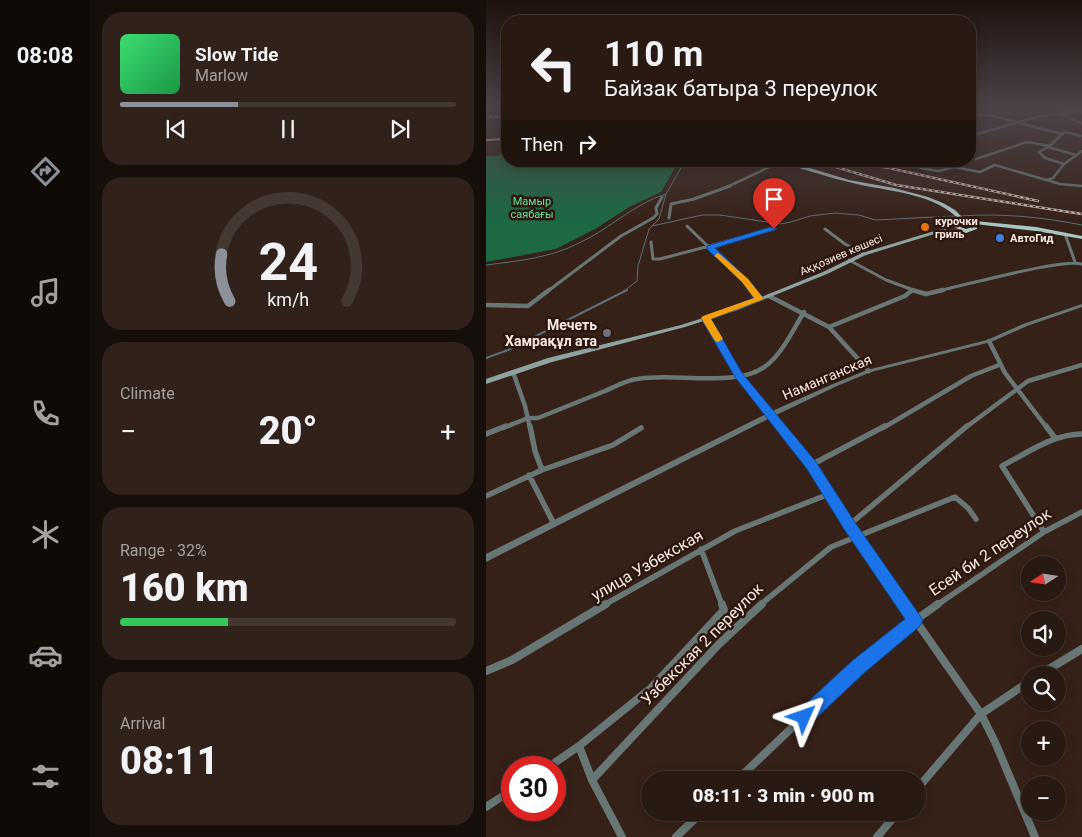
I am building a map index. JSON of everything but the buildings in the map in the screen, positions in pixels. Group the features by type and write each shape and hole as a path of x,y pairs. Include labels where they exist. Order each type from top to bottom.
{"main road":[{"path":"803,167 847,180 922,197 950,208 963,221"},
{"path":"1016,228 969,231 955,226 956,223 963,221 1065,234 1082,238"},
{"path":"969,222 975,226 969,231"},
{"name":"Аққозиев көшесі","path":"486,382 550,360 683,326 769,296 825,273 864,254 956,223"},
{"name":"Аққозиев көшесі","path":"931,233 969,231"}],"street":[{"path":"976,159 1014,146"},
{"path":"1045,146 1076,155"},
{"path":"1049,147 1039,152 1040,154 1064,164"},
{"path":"1047,180 1053,178 1064,164 1082,151"},
{"path":"918,167 939,171 954,167 980,172 995,165 1060,184 1080,186 1082,190"},
{"path":"669,218 671,204 694,199 726,188 770,167"},
{"path":"486,305 528,306 536,302 578,265 626,233 652,220 657,214 656,208 662,197"},
{"path":"687,226 745,280 760,299"},
{"path":"651,242 652,258 655,260 774,229"},
{"path":"825,229 845,244 864,254"},
{"path":"1065,234 1075,262"},
{"path":"849,260 911,291 926,294 1038,269 1075,262 1082,264"},
{"path":"829,327 905,296 911,291"},
{"path":"769,296 804,312 829,327 869,371"},
{"name":"Наманганская","path":"486,558 772,414 869,371 989,341 1032,322 1082,305"},
{"path":"486,434 528,418 538,418 634,379 654,376 719,379 738,375 748,376 767,365 782,348 804,312"},
{"path":"706,318 738,375 772,414 811,465 849,525 981,714 995,742 1035,837"},
{"path":"989,341 999,365 1056,438"},
{"path":"811,465 865,438 971,376 999,365"},
{"path":"849,525 942,446 1028,381 1082,365"},
{"path":"513,372 542,470"},
{"path":"486,496 529,475 613,445 641,428"},
{"path":"1044,532 1002,466 1056,438 1070,434 1082,434"},
{"path":"529,475 554,524"},
{"name":"улица Узбекская","path":"486,671 512,660 735,531 829,494"},
{"name":"Узбекская 2 переулок","path":"592,780 719,644 768,598 831,547 955,497 968,508 976,519"},
{"name":"Есей би 2 переулок","path":"747,771 858,667 915,620 1044,532 1082,512"},
{"name":"Узбекская 2 переулок","path":"564,756 651,688 724,610 701,549"},
{"path":"1055,666 1082,649"},
{"path":"926,778 981,714 1021,687"},
{"path":"579,746 592,780 622,837"},
{"path":"486,807 501,797"},
{"path":"676,837 693,821"},
{"path":"877,837 890,821"}],"green space":[{"name":"Мамыр саябағы","path":"501,154 501,167 676,167 661,192 631,206 595,229 556,249 486,262 486,156"}],"waterway":[{"path":"666,194 682,167"},
{"path":"486,265 534,258 568,248 601,231 632,210 666,194"},
{"path":"652,226 659,219 666,194"},
{"path":"652,226 702,215 720,215 780,224 810,216 835,213 859,215 875,220 955,216"},
{"path":"960,216 1021,216 1082,225"},
{"path":"624,291 637,281 638,266 649,229 652,226"},
{"path":"486,358 508,350 627,290"}],"railway":[{"path":"836,167 896,185 1082,214"},
{"path":"883,167 1038,201"}],"slow traffic":[{"path":"718,256 745,280 760,299 706,318 718,339"}],"place":[{"name":"курочки гриль","path":"925,227"},
{"name":"АвтоГид","path":"1000,238"},
{"name":"Мечеть Хамрақұл ата","path":"607,333"}],"route":[{"path":"774,229 710,247 745,280 760,299 706,318 738,375 772,414 811,465 849,525 915,620 858,667 804,717"}]}
